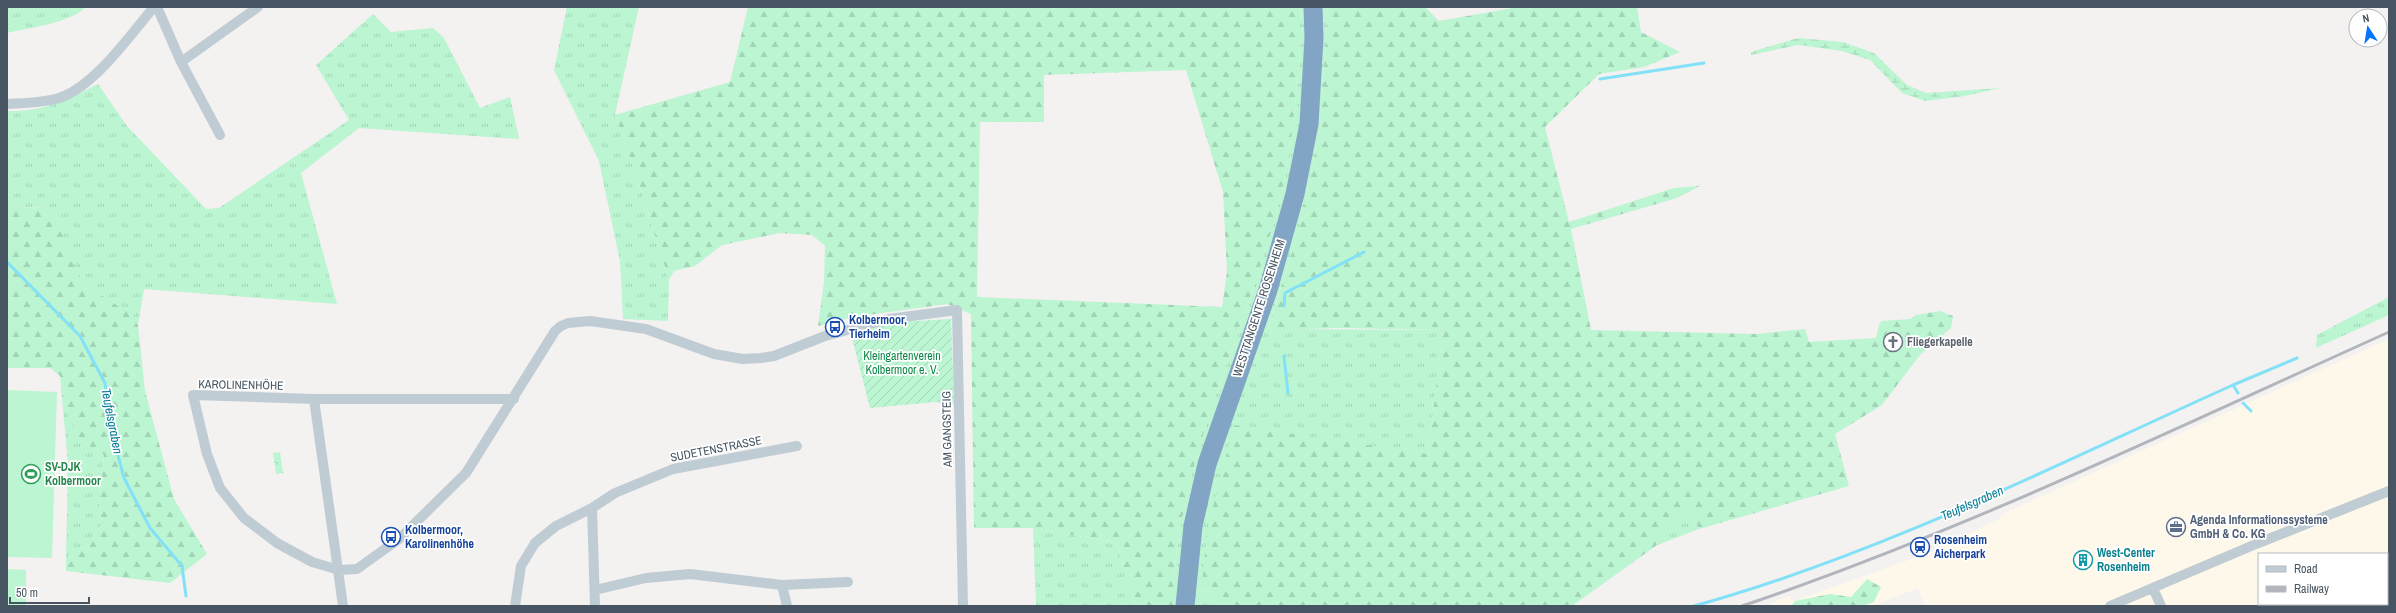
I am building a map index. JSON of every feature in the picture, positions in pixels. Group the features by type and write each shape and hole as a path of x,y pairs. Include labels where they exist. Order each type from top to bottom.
{"highway":[{"name":"WESTTANGENTE ROSENHEIM","path":"1185,606 1193,526 1207,464 1268,290 1296,194 1309,124 1314,38 1313,7"}],"street":[{"path":"7,104 60,98 80,86 97,74 154,7"},
{"path":"157,7 181,62 220,135"},
{"path":"181,62 258,7"},
{"name":"AM GANGSTEIG","path":"646,329 714,354 743,358 761,358 774,356 825,336 889,319 957,310 963,606"},
{"name":"KAROLINENHÖHE","path":"514,399 314,399 193,395 207,454 220,488 244,518 277,543 312,562 339,570 357,569 399,539 466,474 514,399 555,331 561,326 568,323 590,321 646,329"},
{"path":"314,399 343,606"},
{"name":"SUDETENSTRASSE","path":"515,606 521,566 535,543 556,526 592,508 615,493 673,469 797,446"},
{"path":"2110,606 2389,491"},
{"path":"592,508 595,606"},
{"path":"595,590 646,578 690,574 782,585 848,582"},
{"path":"782,585 787,606"},
{"path":"2153,588 2161,606"}],"shaded area":[{"path":"2389,339 2389,606 1925,606 1918,588 1873,606 1765,606 1789,596 1794,601 1928,553 1999,519 2002,514"}],"green space":[{"path":"7,7 86,7 79,13 60,21 7,33"},
{"path":"567,7 639,7 615,115 637,177 669,280 668,321 623,319 620,261 599,161 554,70"},
{"path":"748,7 1300,7 1302,23 1296,95 1287,167 1262,263 1197,456 1185,506 1176,555 1173,606 1131,606 1134,600 1116,543 1033,528 974,528 971,314 947,304 853,317 818,326 824,282 825,246 812,235 780,233 722,245 695,266 674,271 669,280 637,177 615,115 730,82","holes":["1186,70 1223,192 1227,272 1222,307 977,297 980,122 1044,122 1044,75"]},
{"path":"1300,7 1326,7 1327,21 1320,130 1300,226 1268,329 1443,330 1428,455 1234,426 1202,588 1220,606 1173,606 1176,555 1185,506 1197,456 1262,263 1287,167 1296,95 1302,23"},
{"path":"1326,7 1425,7 1439,21 1518,7 1637,7 1641,32 1680,52 1644,67 1599,74 1545,127 1569,222 1674,188 1700,186 1677,198 1571,229 1591,330 1757,334 1805,329 1809,342 1876,338 1879,325 1882,321 1910,319 1916,315 1940,311 1953,316 1951,328 1920,355 1882,405 1835,434 1849,486 1699,529 1688,511 1652,536 1657,545 1572,606 1220,606 1202,588 1207,530 1234,425 1428,454 1443,330 1340,328 1268,330 1300,226 1320,130 1327,21"},
{"path":"373,14 391,32 433,28 444,38 480,108 510,97 519,139 359,128 301,173 337,304 144,289 138,325 132,318 90,290 78,276 65,247 54,207 11,208 7,187 7,111 20,111 54,104 98,84 127,126 206,209 219,208 349,120 316,65"},
{"path":"1798,38 1843,42 1874,53 1907,85 1926,93 2001,88 1965,96 1925,101 1902,93 1870,60 1842,51 1798,45 1751,55 1751,52"},
{"path":"7,187 11,208 54,207 66,250 84,284 129,313 138,325 145,391 174,499 207,554 170,583 66,571 66,560 89,545 101,526 99,495 104,455 79,440 62,398 60,376 50,368 7,368"},
{"path":"2389,297 2389,315 2316,348 2317,335"},
{"name":"Kleingartenverein Kolbermoor e. V.","path":"951,319 954,404 935,402 870,408 851,334 897,322"},
{"name":"SV-DJK Kolbermoor","path":"7,390 57,392 52,558 7,557"},
{"path":"62,398 79,440 104,455 99,495 101,526 89,545 66,560 68,463"},
{"path":"280,452 283,473 276,474 273,453"},
{"path":"1688,511 1699,529 1657,545 1651,536"},
{"path":"1033,528 1116,543 1134,600 1131,606 1036,606"},
{"path":"7,569 26,570 26,606 7,606"},
{"path":"1867,579 1881,587 1874,602 1862,606 1791,606 1795,601 1830,594 1851,597"}],"waterway":[{"path":"1600,79 1704,63"},
{"path":"1284,306 1285,293 1364,252"},
{"name":"Teufelsgraben","path":"7,262 80,336 105,383 112,433 124,478 150,528 182,566 186,596"},
{"path":"1284,356 1288,393"},
{"path":"2233,385 2297,358"},
{"name":"Teufelsgraben","path":"1694,606 1764,585 1833,561 1901,534 2035,476 2233,385 2238,393"},
{"name":"Teufelsgraben","path":"2243,403 2251,411"}],"railway":[{"path":"1742,606 1825,577 1988,512 2069,477 2389,332"}],"place":[{"name":"Kolbermoor, Tierheim","path":"835,327"},
{"name":"Fliegerkapelle","path":"1893,342"},
{"name":"SV-DJK Kolbermoor","path":"31,474"},
{"name":"Agenda Informationssysteme GmbH & Co. KG","path":"2176,527"},
{"name":"Kolbermoor, Karolinenhöhe","path":"391,537"},
{"name":"Rosenheim Aicherpark","path":"1920,547"},
{"name":"West-Center Rosenheim","path":"2083,560"}]}
